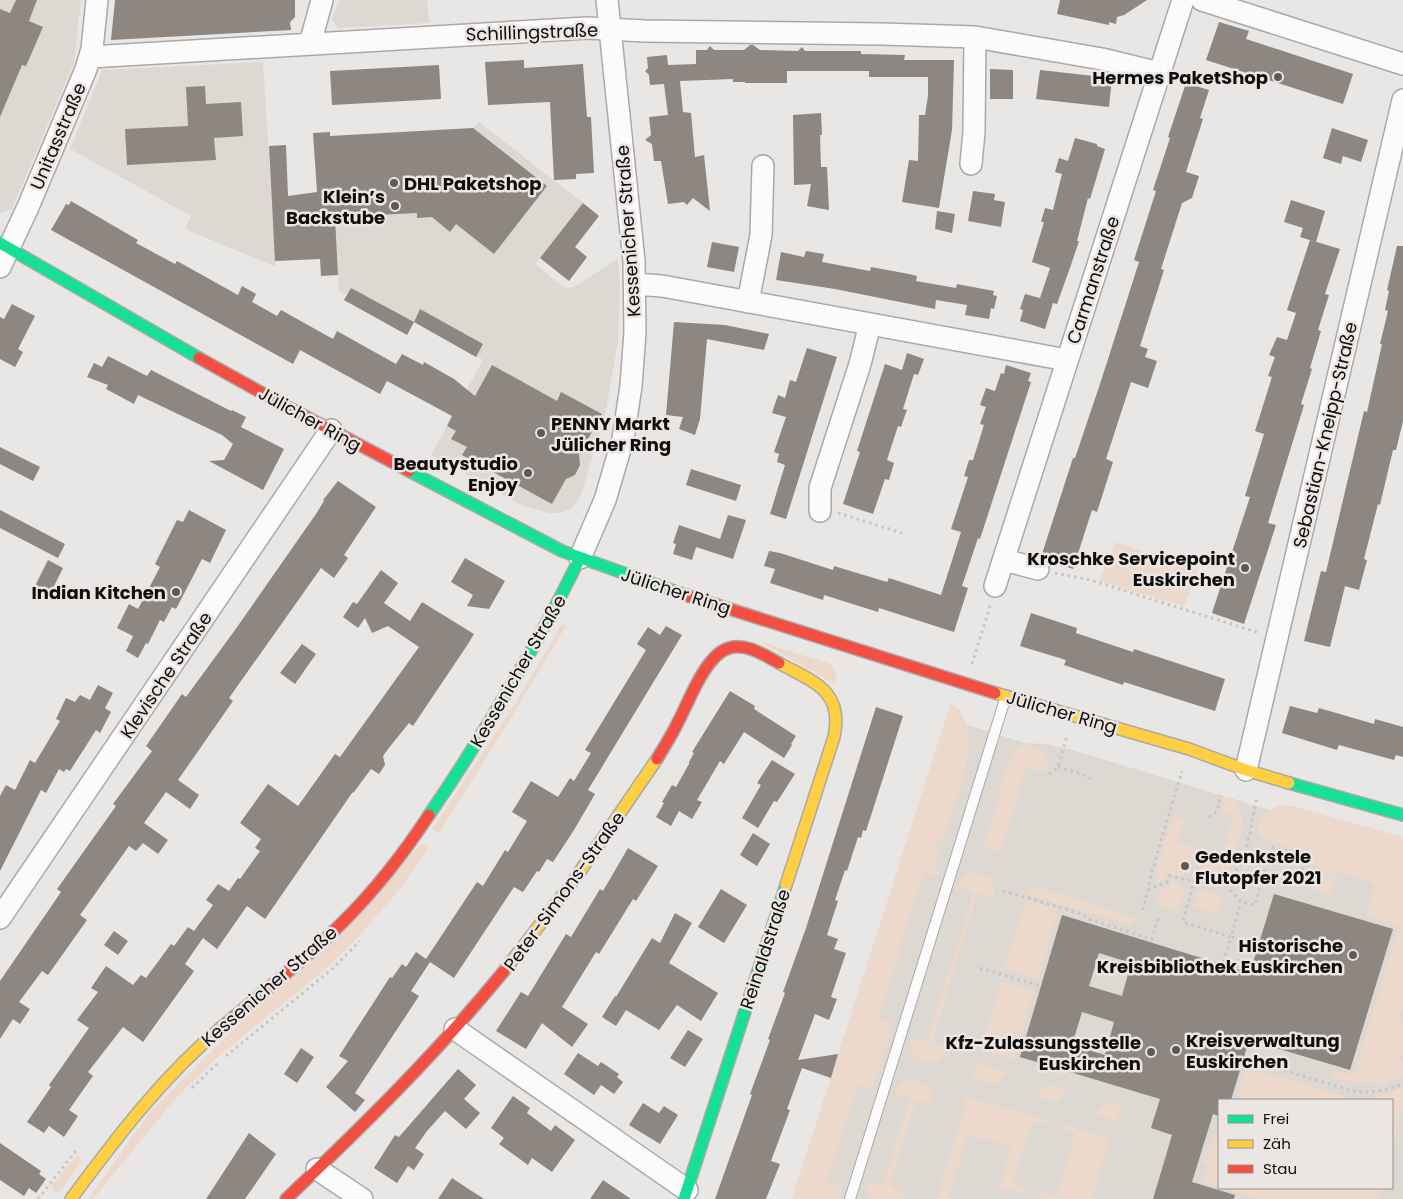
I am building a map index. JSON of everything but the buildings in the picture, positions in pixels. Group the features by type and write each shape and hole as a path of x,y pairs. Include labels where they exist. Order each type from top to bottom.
{"main road":[{"name":"Jülicher Ring","path":"3,253 540,541 580,558 649,583 1006,696 1189,749 1254,772 1358,804 1403,815"},
{"name":"Kessenicher Straße","path":"71,1199 142,1106 166,1078 212,1035 315,949 349,917 382,879 430,813 479,738 551,617 580,558"},
{"name":"Peter-Simons-Straße","path":"286,1199 397,1092 455,1029 513,961 618,819 661,752 713,658 730,648 738,647 755,650 815,683 833,699"},
{"name":"Reinaldstraße","path":"685,1195 834,737 838,715 833,699"}],"street":[{"name":"Unitasstraße","path":"3,253 50,156 90,57 97,0"},
{"path":"310,44 322,0"},
{"name":"Kessenicher Straße","path":"580,558 605,500 623,439 633,369 635,284 607,0"},
{"name":"Carmanstraße","path":"995,586 1183,0"},
{"path":"1202,0 1403,64"},
{"name":"Schillingstraße","path":"90,57 587,28 645,31 975,37 1102,59 1159,74"},
{"path":"971,164 974,132 975,37"},
{"name":"Sebastian-Kneipp-Straße","path":"1254,772 1278,638 1403,100"},
{"path":"748,302 761,235 763,166"},
{"path":"635,284 662,286 1067,360"},
{"path":"820,511 820,488 860,364 870,324"},
{"name":"Klevische Straße","path":"0,918 331,430"},
{"path":"1004,560 1038,569"},
{"path":"455,1029 685,1195"},
{"path":"317,1169 362,1199"}],"lane":[{"path":"850,1199 1006,696"}],"path":[{"path":"820,511 840,513 902,533"},
{"path":"1038,569 1090,580 1250,631 1278,638"},
{"path":"973,660 984,626"},
{"path":"1049,774 1058,767 1066,738"},
{"path":"1058,767 1082,774 1090,779"},
{"path":"1148,890 1167,882 1170,876 1194,882 1222,880 1230,877 1237,869 1245,852 1254,772"},
{"path":"1142,910 1181,773"},
{"path":"1209,817 1217,811 1221,795"},
{"path":"1222,880 1241,902 1255,905 1272,846 1306,857 1299,882"},
{"path":"1245,852 1268,859"},
{"path":"1201,856 1183,922 1244,940 1236,968"},
{"path":"1004,890 1079,913 1091,920 1152,939 1160,915"},
{"path":"1223,964 1241,902"},
{"path":"980,968 1040,986"},
{"path":"1253,1061 1348,1090 1361,1092 1376,1092 1403,1084"},
{"path":"38,1199 82,1142"}],"shaded area":[{"path":"0,0 81,0 74,63 12,209 0,213"},
{"path":"339,0 427,0 429,23 338,28 332,20"},
{"path":"263,62 276,267 185,229 191,216 70,149 102,70"},
{"path":"479,122 583,203 535,264 566,289 572,288 618,259 620,284 618,342 605,415 581,495 576,504 569,510 558,513 549,513 523,506 431,455 483,360 414,322 400,331 344,300 347,295 339,291 330,137 473,128"},
{"path":"1115,542 1198,570 1184,606 1099,581"},
{"path":"562,624 566,626 439,833 432,829 516,702"},
{"path":"759,641 831,664 837,675 834,684"},
{"path":"951,703 959,710 967,725 1025,743 1047,744 1076,751 1270,810 1279,806 1291,806 1403,837 1403,1199 792,1199"},
{"path":"951,703 962,715 967,730 968,749 965,769 960,790 942,842 937,841 935,849 940,851 934,869 940,871 938,876 924,872 878,1018 893,1023 873,1089 858,1084 827,1183 842,1187 838,1199 792,1199"},
{"path":"1025,743 1041,751 1050,767 1042,771 1026,767 1001,853 985,847 985,838 990,827 1008,764 1015,751"},
{"path":"1224,796 1238,805 1241,811 1242,826 1238,842 1231,864 1224,873 1216,876 1202,875 1209,851 1222,855 1233,816 1220,812"},
{"path":"1283,805 1403,837 1403,1008 1399,1023 1403,1025 1403,1055 1400,1057 1403,1062 1403,1078 1376,1086 1375,1084 1359,1084 1333,1077 1335,1071 1354,1076 1399,925 1366,915 1375,884 1336,872 1330,894 1312,889 1319,867 1307,863 1310,853 1259,837 1257,831 1263,816 1272,809"},
{"path":"1173,816 1185,819 1178,842 1197,848 1197,851 1190,873 1185,872 1181,876 1168,873 1165,879 1158,883 1157,868"},
{"path":"422,843 429,847 401,888 359,936 327,968 220,1055 176,1098 93,1199 88,1199 149,1113"},
{"path":"969,873 980,874 992,882 994,887 993,898 977,893 932,1043 947,1048 943,1056 937,1061 924,1062 917,1059 913,1053 911,1046 912,1038 927,1042 974,892 958,887 962,878"},
{"path":"1172,881 1179,883 1180,888 1185,891 1179,911 1156,905 1161,890"},
{"path":"1030,885 1134,917 1131,925 1027,895"},
{"path":"1204,890 1220,896 1221,901 1217,914 1194,907 1199,893"},
{"path":"1026,899 1058,909 1038,979 1005,969"},
{"path":"1001,981 1034,991 1013,1060 980,1050"},
{"path":"977,1062 1008,1072 996,1085 973,1077"},
{"path":"1246,1067 1352,1099 1236,1099"},
{"path":"911,1079 921,1082 931,1089 932,1098 931,1104 916,1100 890,1187 904,1192 902,1199 870,1199 866,1191 868,1181 883,1185 910,1099 895,1094 900,1083"},
{"path":"1049,1084 1068,1090 1056,1102 1036,1097"},
{"path":"1403,1088 1403,1111 1393,1143 1393,1099 1376,1099 1376,1097"},
{"path":"967,1097 1046,1120 1045,1125 1032,1121 1013,1184 1026,1188 1025,1191 1032,1193 1030,1199 1028,1194 1010,1189 1009,1192 999,1189 1011,1147 968,1134 948,1199 937,1199"},
{"path":"1107,1102 1121,1106 1117,1121 1094,1114"},
{"path":"1063,1125 1110,1139 1092,1199 1046,1199 1037,1196 1034,1199 1035,1194 1042,1196 1043,1193 1057,1197 1075,1134 1062,1130"},
{"path":"1212,1137 1218,1140 1218,1187 1202,1182 1207,1164 1201,1162 1205,1151 1207,1152"},
{"path":"76,1156 81,1158 81,1163 59,1192 55,1192 52,1189 52,1185"},
{"path":"1224,1189 1383,1189 1379,1199 1259,1199"}],"traffic: fast":[{"path":"0,243 199,358"},
{"path":"409,471 562,551 679,593"},
{"path":"429,815 509,689 546,624 580,558"},
{"path":"1289,783 1403,815"},
{"path":"684,1199 786,885"}],"traffic: slow":[{"path":"779,663 814,682 823,690 830,698 836,721 834,737 786,885"},
{"path":"995,693 1189,749 1246,770 1289,783"},
{"path":"504,971 572,883 657,759"},
{"path":"71,1199 123,1130 161,1086 180,1065 223,1026"}],"traffic: jam":[{"path":"199,358 409,471"},
{"path":"679,593 995,693"},
{"path":"657,759 705,669 720,652 736,647 749,648 779,663"},
{"path":"223,1026 343,922 389,870 429,815"},
{"path":"286,1199 399,1088 504,971"}],"place":[{"name":"Hermes PaketShop","path":"1278,77"},
{"name":"DHL Paketshop","path":"394,183"},
{"name":"Klein’s Backstube","path":"395,206"},
{"name":"PENNY Markt Jülicher Ring","path":"541,433"},
{"name":"Beautystudio Enjoy","path":"528,473"},
{"name":"Kroschke Servicepoint Euskirchen","path":"1245,568"},
{"name":"Indian Kitchen","path":"176,592"},
{"name":"Gedenkstele Flutopfer 2021","path":"1185,866"},
{"name":"Historische Kreisbibliothek Euskirchen","path":"1353,955"},
{"name":"Kreisverwaltung Euskirchen","path":"1176,1050"},
{"name":"Kfz-Zulassungsstelle Euskirchen","path":"1151,1052"}]}
